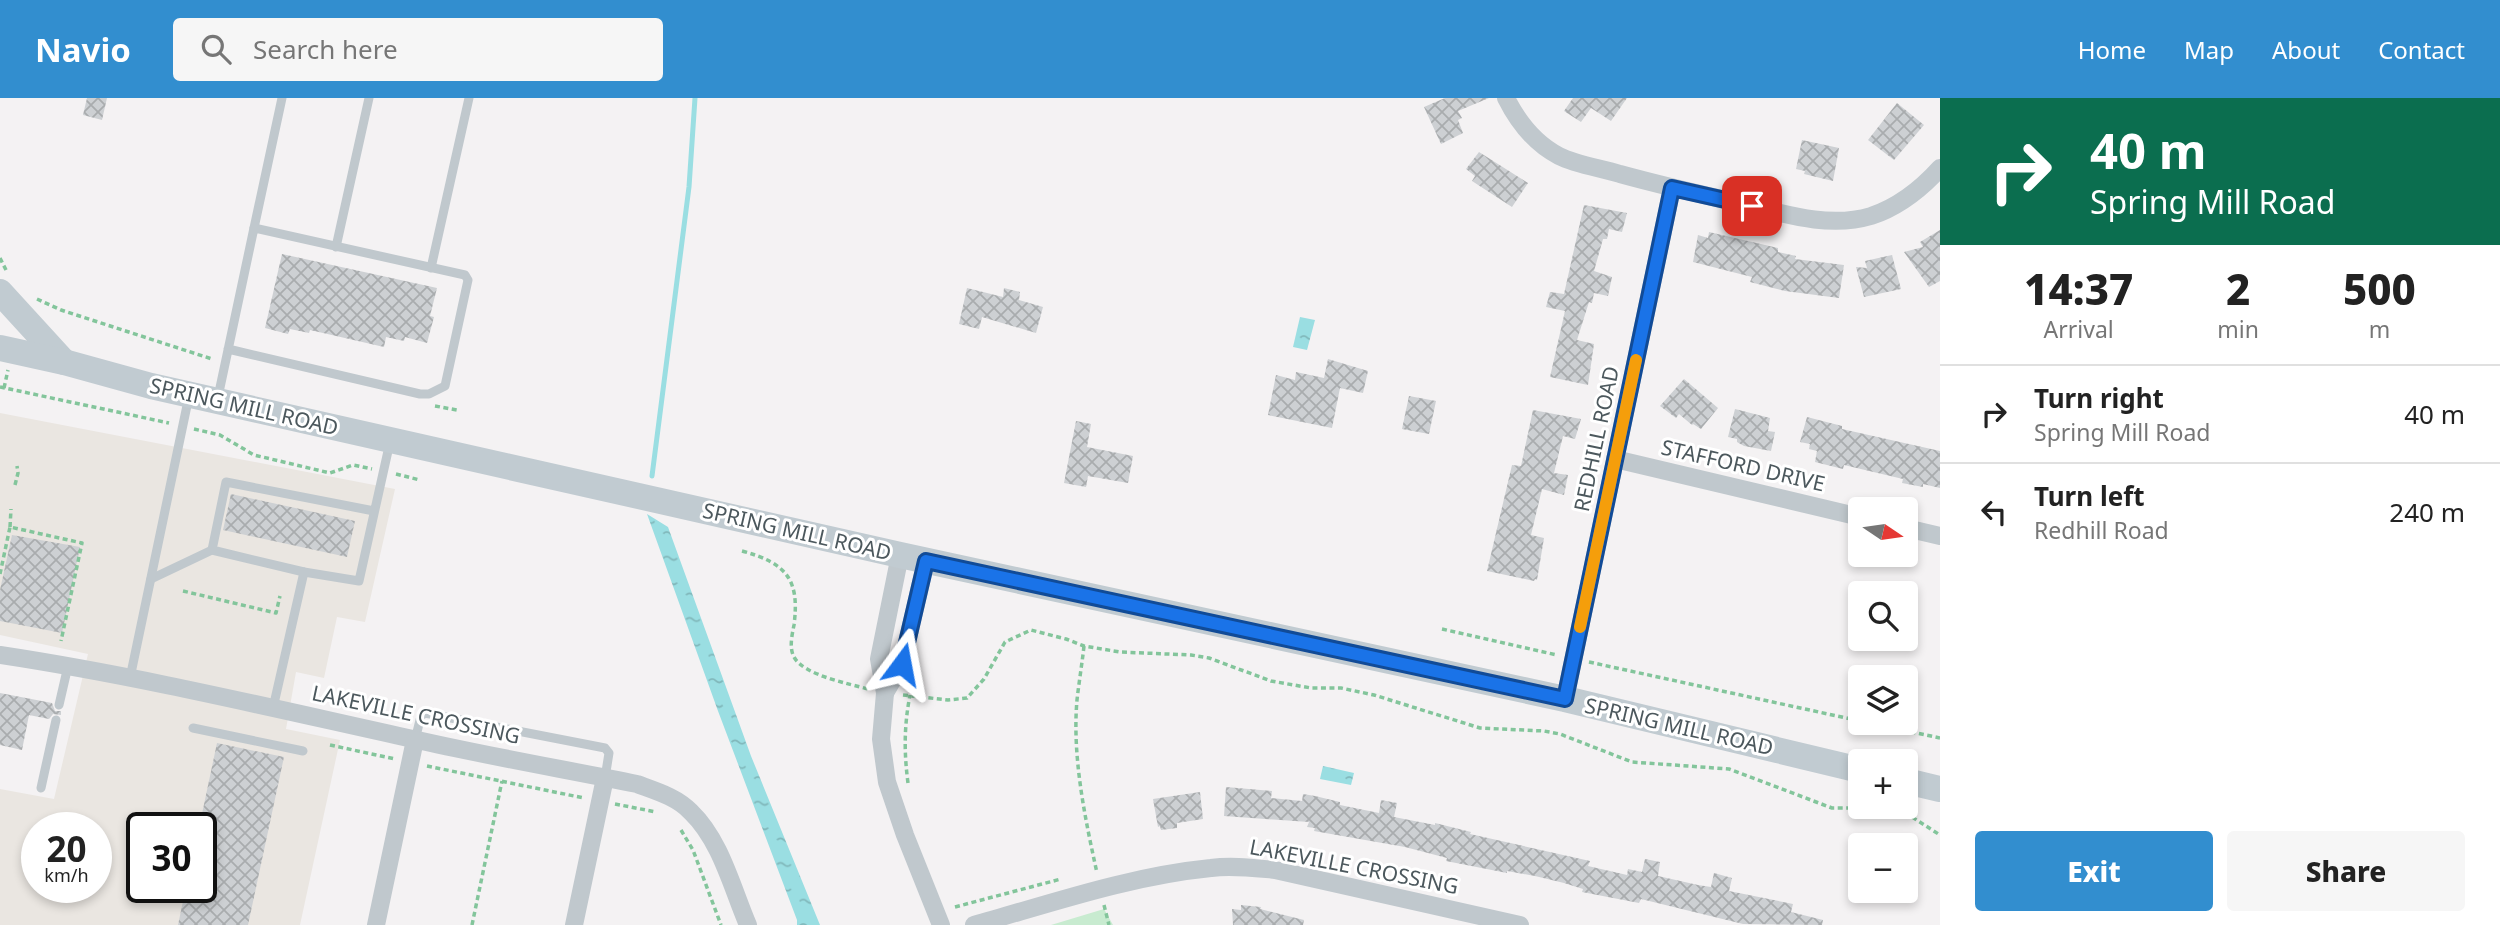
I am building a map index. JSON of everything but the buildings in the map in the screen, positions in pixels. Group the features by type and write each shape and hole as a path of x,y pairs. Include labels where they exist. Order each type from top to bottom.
{"street":[{"path":"1506,98 1518,121 1542,146 1561,157 1672,188 1805,218 1839,221 1870,216 1895,206 1925,184 1940,168"},
{"name":"REDHILL ROAD","path":"1565,699 1672,188"},
{"path":"0,292 64,362"},
{"name":"SPRING MILL ROAD","path":"0,348 190,395 913,558 1565,699 1848,767"},
{"name":"STAFFORD DRIVE","path":"1615,459 1848,514"},
{"path":"1918,531 1940,536"},
{"path":"913,558 879,659 885,693 881,738 887,782 905,835 946,920"},
{"path":"885,693 902,664 913,558"},
{"name":"LAKEVILLE CROSSING","path":"0,654 130,678 415,740 637,784 670,797 691,811 720,857 748,925"},
{"path":"376,925 415,740"},
{"path":"574,925 605,778"},
{"path":"1918,784 1940,789"},
{"name":"LAKEVILLE CROSSING","path":"974,925 1101,889 1212,867 1275,870 1520,925"}],"lane":[{"path":"217,401 282,98"},
{"path":"337,247 369,98"},
{"path":"431,268 469,98"},
{"path":"228,349 429,394 445,386 468,280 465,275 254,228"},
{"path":"130,678 190,395"},
{"path":"151,579 212,550 304,572 359,581 391,440"},
{"path":"212,550 226,482 374,511"},
{"path":"273,708 304,572"},
{"path":"59,705 68,666"},
{"path":"415,740 421,716 425,713 605,748 609,753 605,778"},
{"path":"41,788 56,720"},
{"path":"193,727 303,751"}],"path":[{"path":"0,387 220,435 254,456 330,473 353,465 420,480"},
{"path":"15,485 17,466"},
{"path":"0,574 12,519 10,509"},
{"path":"10,527 82,543 61,641"},
{"path":"742,551 767,558 787,576 794,587 796,607 791,644 794,657 801,665 817,674 885,693 948,700 967,698 984,679 1005,642 1031,630 1084,646 1120,652 1209,658 1271,681 1311,688 1340,688 1374,695 1480,728 1560,734 1632,762 1729,769 1832,808 1892,808 1940,835"},
{"path":"183,592 276,613 280,596"},
{"path":"1441,629 1848,718"},
{"path":"1084,646 1077,702 1081,785 1110,925"},
{"path":"909,794 904,750 910,695"},
{"path":"1918,733 1940,738"},
{"path":"330,745 651,810 664,815"},
{"path":"472,925 502,781"},
{"path":"676,823 693,850 721,925"},
{"path":"946,920 955,907 1070,877"}],"shaded area":[{"path":"0,413 395,489 365,622 337,617 324,678 296,672 286,729 340,740 300,925 0,925 0,789 54,799 88,654 0,635"}],"green space":[{"path":"1104,909 1113,925 1051,925"}],"water":[{"path":"1300,317 1315,320 1307,350 1293,347"},
{"path":"647,514 668,527 751,756 820,925 797,925"},
{"path":"1323,766 1354,773 1351,785 1320,779"}],"waterway":[{"path":"652,476 689,187 695,98"}],"slow traffic":[{"path":"1580,627 1636,360"}],"route":[{"path":"902,664 926,561 1565,699 1672,188 1752,206"}]}
